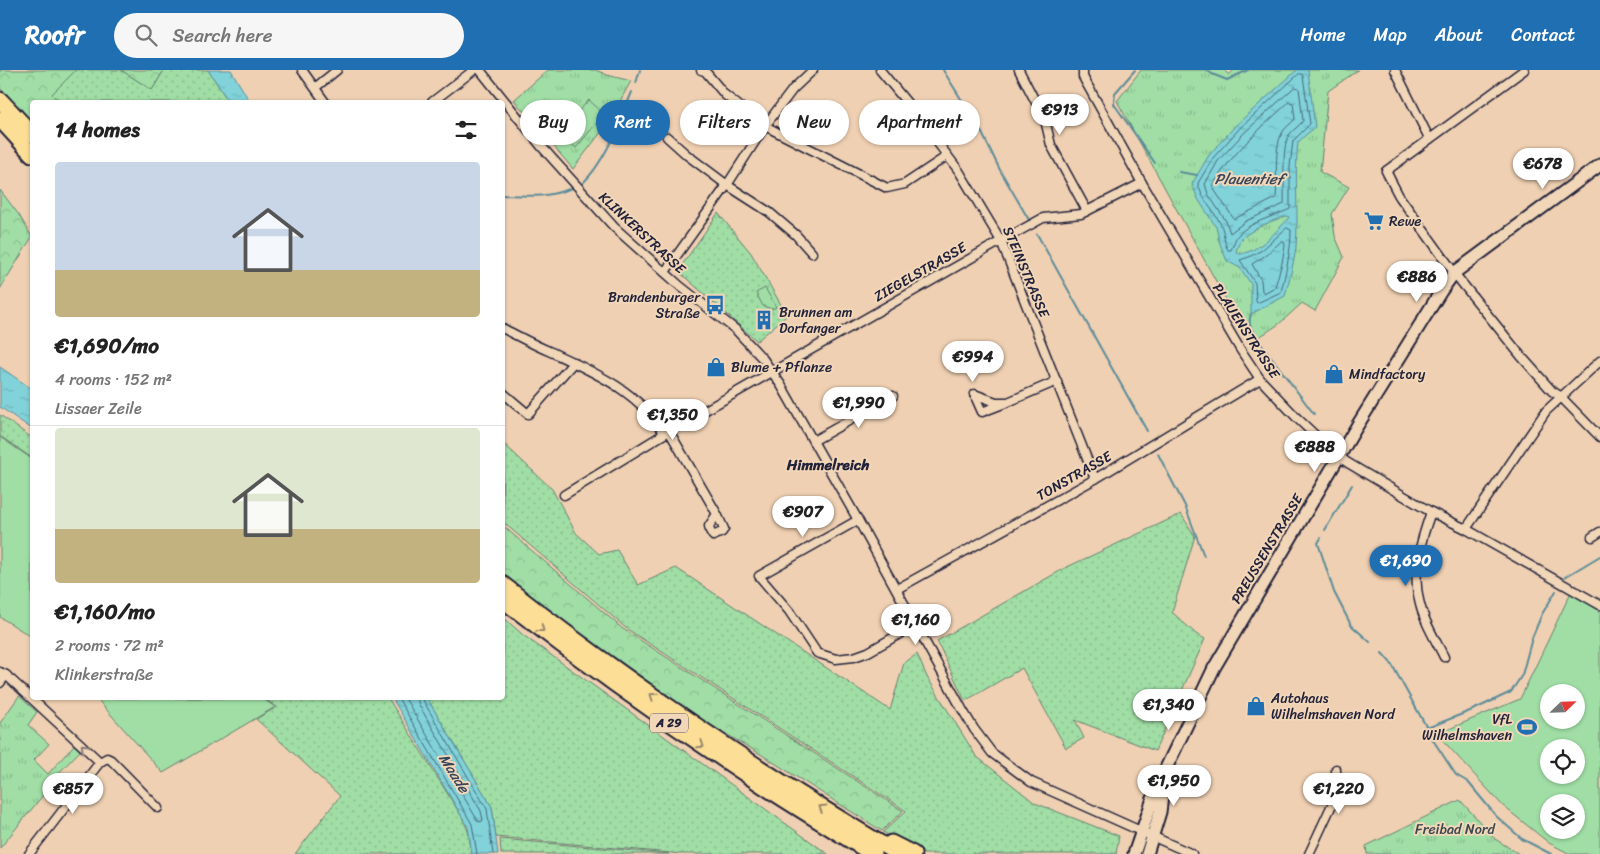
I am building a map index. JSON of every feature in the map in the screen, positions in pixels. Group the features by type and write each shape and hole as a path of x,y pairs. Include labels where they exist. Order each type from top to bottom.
{"highway":[{"path":"0,100 30,132"},
{"path":"0,119 30,152"},
{"name":"A 29","path":"505,586 602,660 713,738 778,781 898,854"},
{"name":"A 29","path":"505,601 688,736 772,792 873,854"},
{"path":"864,834 882,838 913,854"},
{"path":"843,836 859,854"}],"main road":[{"name":"PREUSSENSTRASSE","path":"1147,854 1148,833 1155,793 1214,668 1415,330 1454,273 1600,165"},
{"name":"PREUSSENSTRASSE","path":"1134,854 1148,833"}],"street":[{"path":"302,70 324,100"},
{"path":"316,88 337,70"},
{"path":"435,100 474,70"},
{"name":"KLINKERSTRASSE","path":"480,70 504,100"},
{"path":"701,70 705,71 724,95 731,100"},
{"path":"769,121 793,89 813,70"},
{"name":"STEINSTRASSE","path":"880,70 959,171 1001,240 1095,479"},
{"path":"1018,70 1045,120 1051,145 1087,210"},
{"name":"PLAUENSTRASSE","path":"1083,70 1083,77 1142,183 1240,349 1260,379 1298,419 1340,458 1431,512 1466,529 1600,605"},
{"path":"1395,70 1429,138"},
{"path":"1524,70 1386,170 1399,196 1454,273 1552,391 1560,396 1600,437"},
{"name":"KLINKERSTRASSE","path":"505,101 541,146 614,227 736,330 772,372 917,624 962,709 992,753 1031,782 1085,808 1148,833 1192,854"},
{"path":"769,128 887,188 904,184 947,156"},
{"path":"670,140 727,185 769,212 796,235 812,252"},
{"path":"665,272 727,185 753,145"},
{"name":"ZIEGELSTRASSE","path":"564,495 666,432 1001,240 1043,218 1081,214 1142,183"},
{"path":"505,330 549,352 574,362 619,386 652,415 666,432 717,514"},
{"path":"1466,529 1546,411 1600,361"},
{"path":"505,395 528,414 574,362"},
{"name":"TONSTRASSE","path":"897,589 1095,479 1260,379"},
{"path":"1008,402 1058,381"},
{"path":"813,441 893,396"},
{"path":"1431,512 1422,535 1416,572 1419,600 1427,624 1444,658"},
{"path":"858,520 759,576 790,611 817,653 836,659 854,657 868,652 917,624"},
{"path":"1592,537 1600,532"},
{"path":"0,684 3,673 30,698"},
{"path":"32,700 100,762"},
{"path":"28,854 100,762 107,758 158,808"},
{"path":"1309,854 1336,796 1336,769"}],"green space":[{"path":"0,70 76,70 52,94 58,100 30,100 30,121 0,88"},
{"path":"76,70 121,70 152,90 164,70 208,70 228,100 58,100 52,94"},
{"path":"121,70 164,70 152,90"},
{"path":"548,70 596,70 631,81 621,100 596,100 596,139 573,169 552,145 586,145 586,100 520,100 520,107 514,100"},
{"path":"1141,70 1224,70 1229,75 1234,70 1358,70 1328,91 1320,172 1349,187 1332,214 1335,236 1344,257 1315,311 1302,303 1279,324 1250,343 1117,101"},
{"path":"589,100 596,107 596,124 586,136 586,103"},
{"path":"0,190 19,215 30,234 30,240 0,289"},
{"path":"718,213 751,253 787,315 757,341 678,271"},
{"path":"765,288 776,307 772,309 763,306 756,293"},
{"path":"0,415 30,437 30,457 0,436"},
{"path":"0,437 30,458 30,636 0,617"},
{"path":"505,445 552,489 576,533 599,554 617,550 638,585 676,568 890,710 904,663 917,654 927,677 976,756 1035,803 1119,836 1116,854 924,854 883,832 906,811 627,629 505,524"},
{"path":"1181,514 1195,536 1172,612 1196,634 1205,639 1155,751 1075,720 1084,738 1066,748 1022,668 965,701 937,641 1065,568"},
{"path":"505,528 623,629 903,811 882,831 762,755 704,721 538,603 505,576"},
{"name":"VfL Wilhelmshaven","path":"1571,592 1600,609 1600,854 1570,854 1544,839 1585,839 1585,794 1540,794 1540,836 1503,806 1437,734 1520,699"},
{"path":"505,619 523,635 828,854 682,854 496,837 492,807 428,700 505,700"},
{"path":"19,696 37,712 28,725 49,744 34,760 48,774 74,745 80,751 50,782 44,794 0,848 0,723"},
{"path":"98,700 265,700 275,707 163,773"},
{"path":"266,700 389,700 462,817 468,831 472,854 295,854 340,796 256,719 277,707"},
{"name":"Freibad Nord","path":"1460,800 1495,839 1519,854 1367,854 1366,846"},
{"path":"500,839 669,854 501,854"}],"water":[{"path":"208,70 231,70 249,100 228,100"},
{"name":"Plauentief","path":"1297,70 1308,70 1315,127 1298,142 1296,169 1297,234 1293,266 1285,296 1251,314 1251,284 1240,268 1227,261 1216,227 1198,199 1192,184 1209,155 1236,125","holes":["1287,216 1289,217 1271,237 1253,250 1239,254 1236,251 1240,241 1250,232 1262,225"]},
{"path":"0,367 30,388 30,428 0,407"},
{"name":"Maade","path":"393,700 428,700 492,807 498,854 472,854 468,827"}],"waterway":[{"path":"636,83 640,70"},
{"path":"943,70 981,131 1000,170 1029,220"},
{"path":"1135,70 1115,93 1114,104 1155,163"},
{"path":"1207,70 1227,80 1248,70"},
{"path":"583,183 606,152 632,92"},
{"path":"1179,172 1197,175"},
{"path":"505,195 546,195 572,188"},
{"path":"1037,234 1147,431"},
{"path":"1251,314 1250,325 1255,335"},
{"path":"1259,341 1314,414"},
{"path":"1158,454 1185,506 1204,556"},
{"path":"1325,530 1352,485"},
{"path":"1321,538 1318,543 1334,592 1351,625 1370,642"},
{"path":"1565,577 1600,556"},
{"path":"1382,653 1391,663 1427,728 1511,692 1522,675 1532,638 1542,614 1556,591"},
{"path":"1429,734 1456,775 1468,782 1496,816 1522,839 1551,854"}],"place":[{"name":"Rewe","path":"1374,221"},
{"name":"Brandenburger Straße","path":"715,305"},
{"name":"Brunnen am Dorfanger","path":"764,320"},
{"name":"Blume + Pflanze","path":"716,367"},
{"name":"Mindfactory","path":"1334,374"},
{"name":"Autohaus Wilhelmshaven Nord","path":"1256,706"},
{"name":"VfL Wilhelmshaven","path":"1527,727"}],"district":[{"name":"Himmelreich","path":"828,465"}]}
